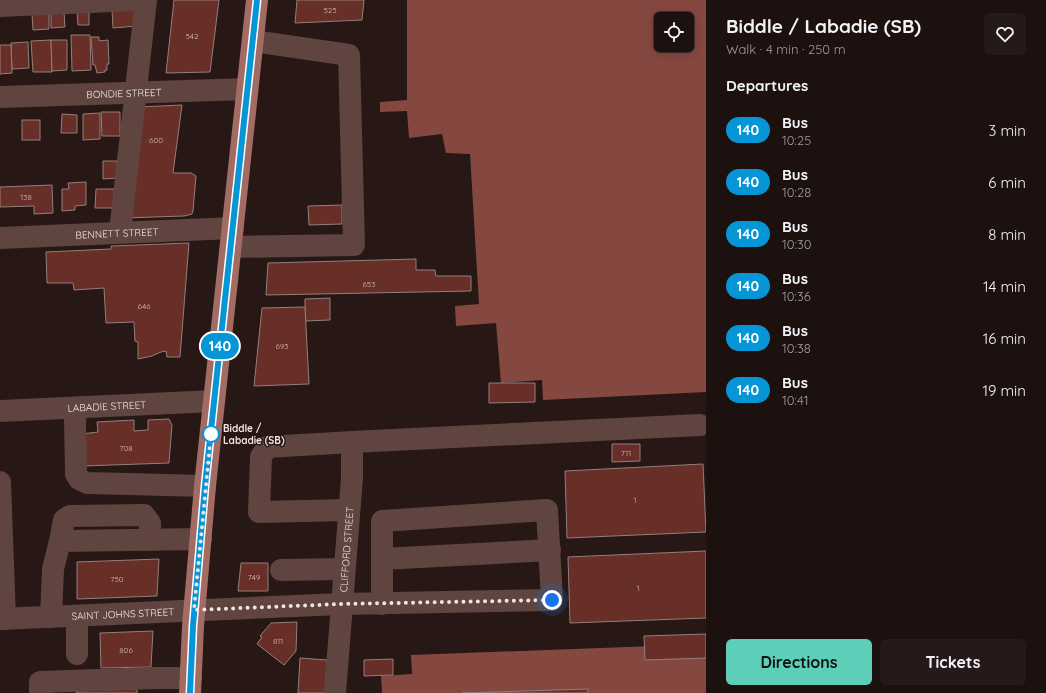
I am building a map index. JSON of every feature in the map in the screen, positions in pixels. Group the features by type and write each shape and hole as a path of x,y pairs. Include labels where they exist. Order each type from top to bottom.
{"main road":[{"path":"190,685 194,610 205,486 257,0"}],"street":[{"path":"0,6 135,0"},
{"path":"120,232 146,0"},
{"name":"BENNETT STREET","path":"0,238 120,232 232,237 354,245 349,55 253,42"},
{"name":"BONDIE STREET","path":"0,97 247,89"},
{"name":"LABADIE STREET","path":"0,411 214,401"},
{"path":"77,408 75,420 76,474 79,479 87,483 205,486"},
{"path":"349,510 259,512 261,457 267,447 700,425"},
{"name":"CLIFFORD STREET","path":"335,693 352,478 352,442"},
{"path":"0,482 3,619"},
{"path":"382,559 550,550 547,510 382,520 382,559 382,604"},
{"path":"51,617 52,569 60,542 201,539"},
{"name":"SAINT JOHNS STREET","path":"3,619 341,604 552,600 550,550"},
{"path":"281,570 344,569"},
{"path":"76,616 77,654"},
{"path":"40,693 40,682 190,685"}],"shaded area":[{"path":"407,0 706,0 706,392 543,400 542,380 501,383 496,323 456,326 455,306 479,304 470,154 446,153 442,134 409,138 407,111 380,112 380,102 407,100"},
{"path":"706,644 706,693 382,693 381,676 412,674 411,655"}],"building":[{"path":"174,0 219,0 210,72 166,73"},
{"path":"297,0 364,0 362,20 295,23"},
{"path":"136,9 137,26 113,28 112,10"},
{"path":"89,11 89,25 78,25 77,12"},
{"path":"64,12 65,27 51,28 51,13"},
{"path":"32,14 49,14 49,29 33,30"},
{"path":"71,35 90,35 91,70 72,71"},
{"path":"91,37 99,37 99,41 108,40 109,64 107,64 107,70 105,70 105,72 97,73 95,65 93,65"},
{"path":"51,40 52,72 33,72 31,41"},
{"path":"51,40 67,40 67,70 52,71"},
{"path":"28,42 29,68 12,69 11,43"},
{"path":"0,45 11,45 12,73 0,74"},
{"path":"182,105 173,173 191,173 196,176 192,214 184,216 124,218 138,107"},
{"path":"101,112 120,112 120,136 102,136"},
{"path":"100,113 100,139 83,140 83,114"},
{"path":"62,114 77,115 77,133 61,133"},
{"path":"22,120 40,120 40,140 22,140"},
{"path":"103,161 117,161 118,178 103,179"},
{"path":"86,182 86,205 75,206 75,210 62,211 62,189 69,189 68,183"},
{"path":"52,185 53,213 34,214 34,206 0,207 0,187"},
{"path":"96,189 114,189 114,208 95,208"},
{"path":"342,205 342,224 309,225 308,206"},
{"path":"189,243 180,357 167,357 166,351 138,359 138,342 135,341 134,322 106,323 104,288 74,290 73,283 47,283 46,252 111,249 111,246"},
{"path":"416,259 416,270 435,270 436,276 471,276 471,291 266,295 268,263"},
{"path":"330,298 330,320 305,321 305,299"},
{"path":"305,307 309,384 254,386 262,308"},
{"path":"489,383 535,383 535,402 489,403"},
{"path":"169,419 172,425 169,463 83,466 81,434 98,432 97,422 134,420 134,431 148,430 148,420"},
{"path":"612,444 640,444 640,461 612,462"},
{"path":"703,464 706,532 567,538 565,471"},
{"path":"706,551 706,618 570,623 568,557"},
{"path":"159,559 157,596 77,599 77,562"},
{"path":"241,563 268,563 268,591 238,591"},
{"path":"297,622 296,651 284,665 257,644 262,637 260,636 271,623"},
{"path":"153,631 151,667 101,668 100,633"},
{"path":"706,634 706,658 645,660 644,636"},
{"path":"300,658 327,660 325,693 298,693"},
{"path":"393,659 393,675 364,676 364,660"},
{"path":"137,689 137,693 76,693 76,691"},
{"path":"588,689 588,693 462,693"}],"bus line":[{"name":"140","path":"190,693 193,626 205,486 257,0"}],"place":[{"name":"Biddle / Labadie (SB)","path":"211,434"}],"route":[{"path":"211,434 194,610 341,604 552,600"}]}
